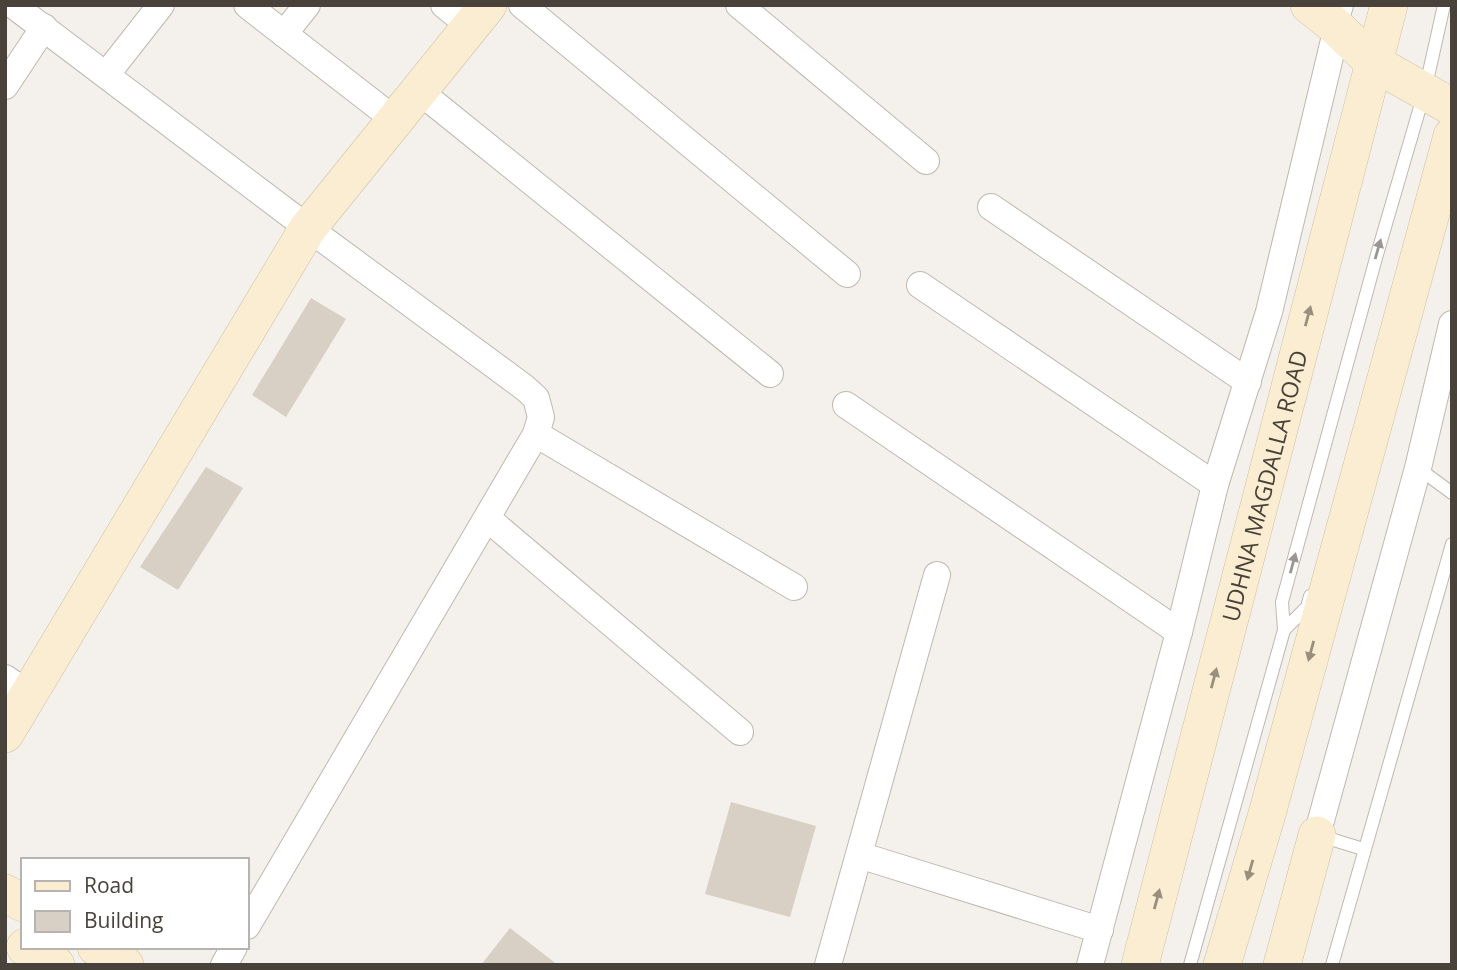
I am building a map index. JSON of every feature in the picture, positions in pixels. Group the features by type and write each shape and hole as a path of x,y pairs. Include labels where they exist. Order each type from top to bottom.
{"main road":[{"name":"UDHNA MAGDALLA ROAD","path":"1140,965 1389,5"},
{"path":"5,734 17,686 308,229 419,91 468,12"},
{"path":"1222,965 1267,814 1443,100 1375,55 1328,12"},
{"path":"1282,965 1317,835"},
{"path":"5,893 21,902"},
{"path":"5,936 21,945"},
{"path":"28,949 56,965"},
{"path":"99,949 125,965"}],"street":[{"path":"106,75 161,5"},
{"path":"247,5 395,120"},
{"path":"284,34 307,5"},
{"path":"522,5 846,274"},
{"path":"738,5 926,161"},
{"path":"1090,965 1179,632 1215,485 1269,312 1335,36 1328,12"},
{"path":"5,86 31,14 106,75 308,229 536,398 541,417 536,434 248,924"},
{"path":"419,91 771,374"},
{"path":"991,207 1248,382"},
{"path":"920,285 1215,485"},
{"path":"1317,835 1418,468 1452,324"},
{"path":"846,405 1179,632"},
{"path":"536,434 794,587"},
{"path":"488,519 740,732"},
{"path":"828,965 937,575"},
{"path":"859,855 1100,930"},
{"path":"224,965 233,949"}],"lane":[{"path":"1190,965 1284,630 1282,602 1372,271 1443,100 1444,5"},
{"path":"1418,468 1452,493"},
{"path":"1332,965 1452,544"},
{"path":"1284,630 1307,607 1314,580"},
{"path":"1317,835 1363,849"}],"building":[{"path":"311,298 346,319 286,417 252,395"},
{"path":"206,467 243,488 178,590 140,567"},
{"path":"731,802 816,826 790,917 705,894"},
{"path":"510,928 558,965 481,965"}]}
